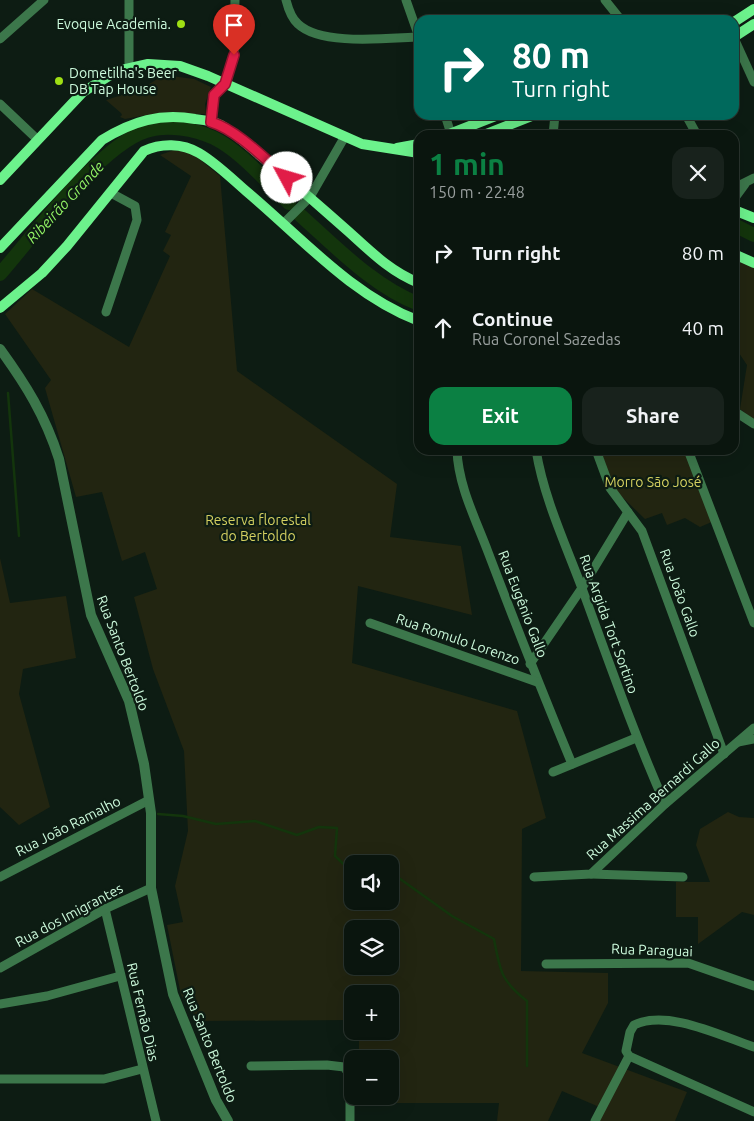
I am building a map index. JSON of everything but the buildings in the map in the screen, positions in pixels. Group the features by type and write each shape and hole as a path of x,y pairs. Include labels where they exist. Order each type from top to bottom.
{"main road":[{"path":"739,19 754,9"},
{"path":"739,34 754,24"},
{"path":"0,180 83,92 104,77 129,66 148,64 180,66 225,84 344,138 386,150 414,153"},
{"path":"211,122 214,95 225,84"},
{"path":"0,248 102,140 140,120 161,116 182,117 220,125 310,197 382,262 400,276 414,281"},
{"path":"459,130 485,120"},
{"path":"496,130 522,120"},
{"path":"0,308 42,273 111,193 144,151 163,145 179,145 205,157 353,284 388,307 414,319"},
{"path":"386,150 414,145"},
{"path":"739,211 754,218"},
{"path":"739,256 754,263"}],"street":[{"path":"0,39 44,0"},
{"path":"129,0 129,66"},
{"path":"225,84 234,55 235,0"},
{"path":"286,0 292,17 298,24 317,34 346,38 414,37"},
{"path":"406,0 414,23"},
{"path":"605,0 617,15"},
{"path":"739,48 754,82"},
{"path":"0,104 38,140"},
{"path":"284,223 310,197 344,138"},
{"path":"739,193 750,180"},
{"path":"106,312 137,220 135,206 111,193"},
{"name":"Rua Santo Bertoldo","path":"0,349 31,391 51,434 59,459 91,615 129,701 144,764 149,800 152,888 173,994 216,1100 228,1121"},
{"path":"739,414 754,424"},
{"name":"Rua Eugênio Gallo","path":"458,455 467,495 537,682 572,764"},
{"name":"Rua Argida Tort Sortino","path":"537,455 551,505 636,738 665,804"},
{"name":"Rua João Gallo","path":"598,455 610,488 642,531 724,754"},
{"path":"690,455 754,623"},
{"path":"530,664 582,588 628,512"},
{"name":"Rua Romulo Lorenzo","path":"370,623 537,682"},
{"name":"Rua Massima Bernardi Gallo","path":"534,877 591,874 665,804 754,728"},
{"path":"552,772 636,738"},
{"path":"738,742 754,739"},
{"name":"Rua João Ramalho","path":"0,876 149,800"},
{"path":"591,874 684,878"},
{"name":"Rua dos Imigrantes","path":"0,968 105,909 152,888"},
{"name":"Rua Fernão Dias","path":"105,909 154,1120"},
{"name":"Rua Paraguai","path":"546,964 688,963 754,986"},
{"path":"0,1004 48,996 120,976"},
{"path":"754,1048 688,1024 652,1021 634,1025 626,1048 629,1056 754,1112"},
{"path":"595,1121 629,1056"},
{"path":"251,1066 328,1065 344,1067 350,1075 350,1121"},
{"path":"0,1079 104,1079 142,1070"}],"green space":[{"path":"164,75 194,79 211,87 205,104 206,114 147,115 125,119 120,117 121,113 106,100 141,89"},
{"name":"Reserva florestal do Bertoldo","path":"174,150 192,153 220,176 237,371 397,484 390,537 461,546 472,615 358,586 352,663 517,711 546,818 522,829 521,971 608,973 608,1003 582,1053 687,1092 675,1121 599,1121 604,1109 562,1091 548,1121 497,1121 499,1103 399,1103 399,1050 359,1050 359,1040 399,1040 399,985 344,985 344,1020 198,1021 181,995 167,925 183,922 175,886 188,831 184,751 153,669 134,597 157,589 145,552 122,561 102,492 76,497 45,388 51,380 5,314 32,289 129,347 170,256 163,251 171,235 165,232 191,176 160,155"},
{"path":"739,258 754,265 754,420 740,409 747,365 739,353"},
{"name":"Morro São José","path":"603,455 687,455 714,521 700,527 685,518 667,525 662,513 645,519 613,488"},
{"path":"0,558 10,603 66,596 76,658 23,669 19,694 50,807 19,825 0,807"},
{"path":"728,812 739,817 754,818 754,915 742,912 698,944 698,917 676,917 676,882 710,882 696,845 700,829"}],"waterway":[{"name":"Ribeirão Grande","path":"0,274 89,172 128,140 154,129 181,128 214,138 244,159 289,203"},
{"name":"Ribeirão Grande","path":"300,215 371,277 402,297 414,302"},
{"name":"Ribeirão Grande","path":"739,228 754,235"},
{"path":"8,393 19,536"},
{"path":"158,814 183,816 216,824 255,821 297,835 319,827 337,828 335,856 344,864"},
{"path":"399,878 452,916 494,939 503,974 518,994 527,1001 527,1066"}],"place":[{"name":"Evoque Academia.","path":"181,24"},
{"name":"Dometilha's Beer DB Tap House","path":"59,81"}],"route":[{"path":"234,55 233,66 225,84 214,95 211,122 220,125 234,135 287,178"}]}
